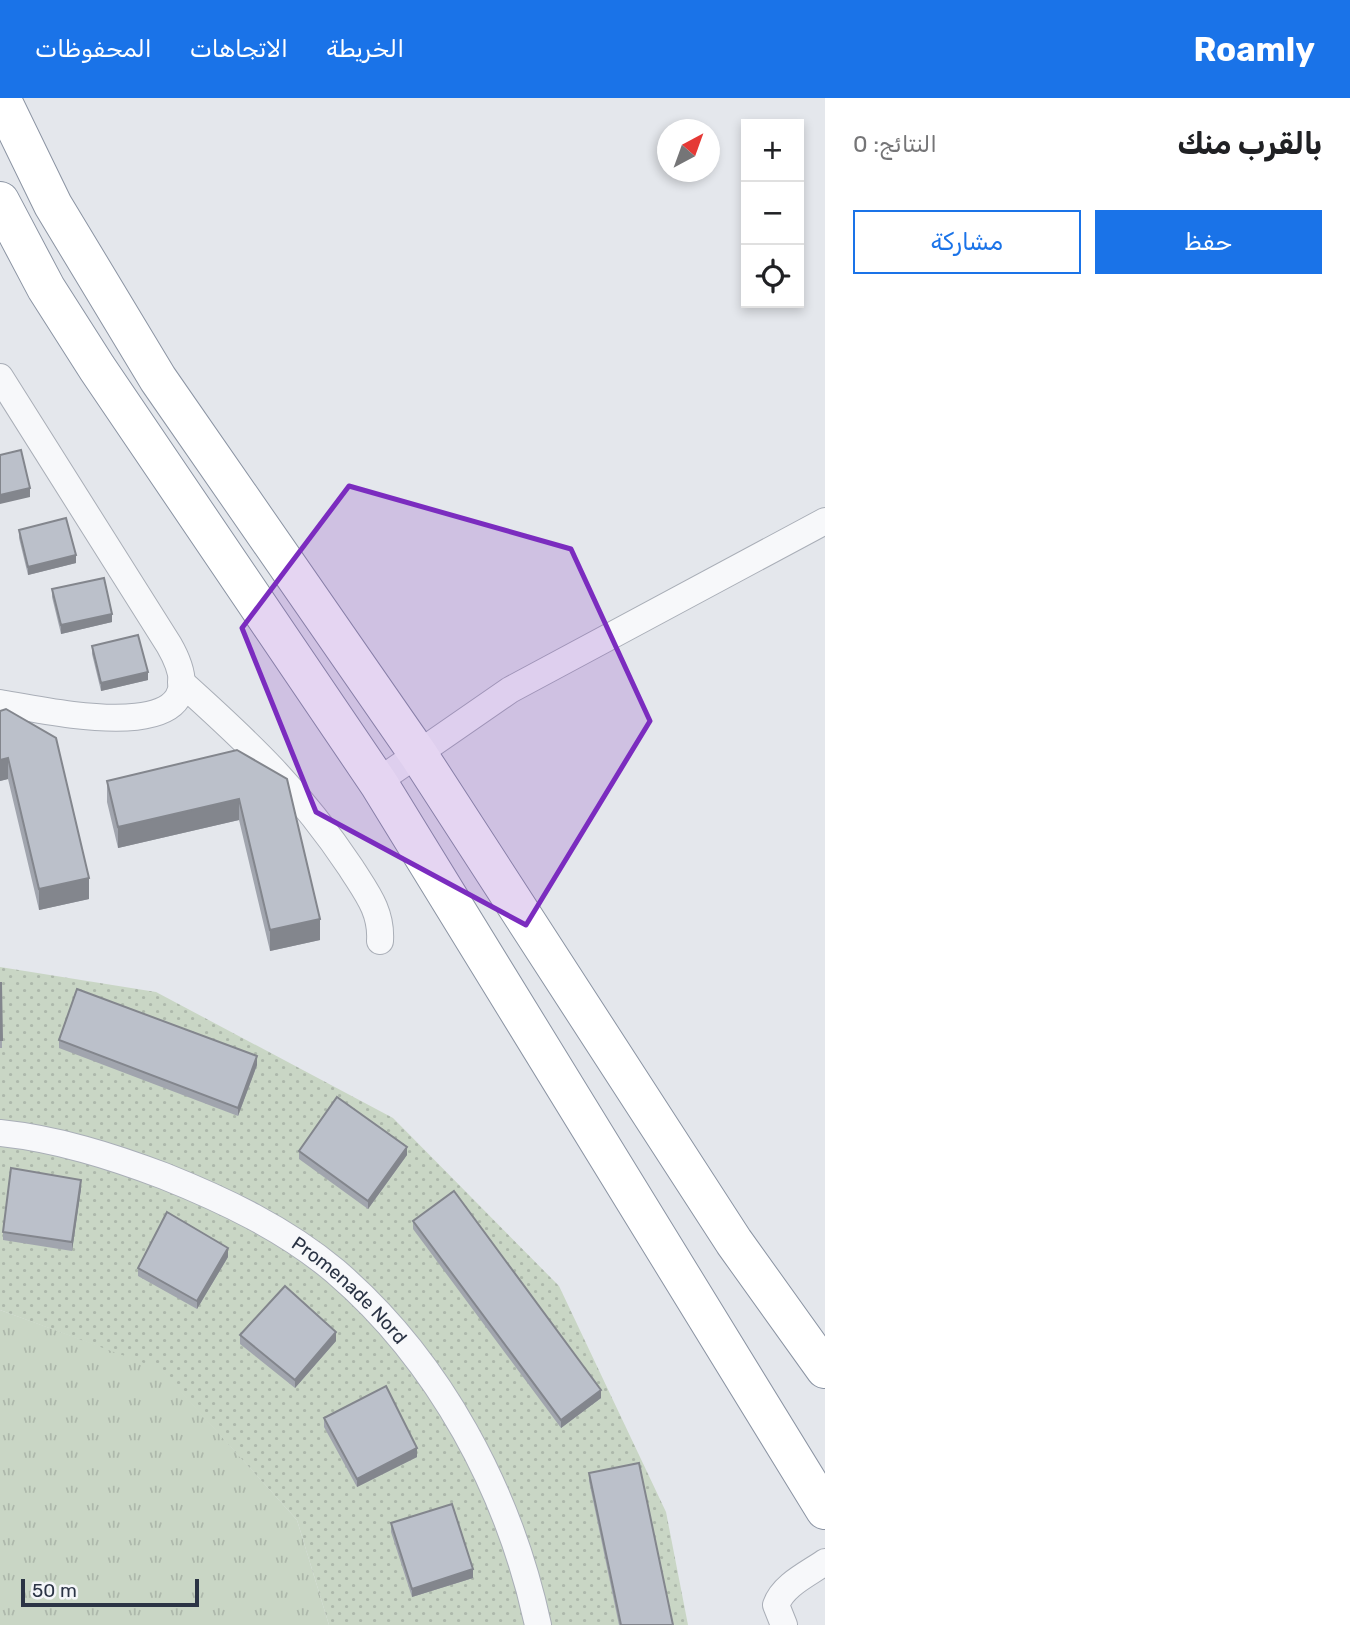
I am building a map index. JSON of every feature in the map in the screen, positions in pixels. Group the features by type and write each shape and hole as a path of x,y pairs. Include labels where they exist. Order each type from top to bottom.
{"highway":[{"path":"1,98 53,205 158,379 418,754 734,1242 825,1369"},
{"path":"0,201 46,288 97,368 377,782 825,1510"}],"street":[{"path":"0,377 169,645 178,662 181,682 180,693 169,708 141,718 76,715 0,703"},
{"path":"377,782 510,690 825,521"},
{"path":"181,682 277,770 321,824 377,909 381,927 380,941"},
{"name":"Promenade Nord","path":"0,1133 61,1143 187,1184 288,1237 349,1284 401,1338 439,1389 473,1446 511,1528 538,1625"},
{"path":"784,1625 776,1605 778,1600 789,1587 825,1562"}],"highlighted area":[{"path":"349,486 571,549 650,721 526,925 316,812 242,628"}],"green space":[{"path":"0,967 156,992 393,1118 559,1286 666,1512 688,1625 329,1625 297,1520 160,1369 0,1310"},
{"path":"0,1310 160,1368 297,1520 329,1625 0,1625"}],"building":[{"path":"21,450 30,488 0,495 0,455"},
{"path":"66,518 76,555 28,567 19,530"},
{"path":"104,578 112,614 61,625 52,589"},
{"path":"138,635 148,672 101,683 92,646"},
{"path":"6,709 56,738 89,878 39,889 8,758 0,760 0,711"},
{"path":"237,750 287,779 320,919 270,930 239,799 118,827 107,781"},
{"path":"1,983 2,1040 0,1040"},
{"path":"77,989 257,1056 238,1108 59,1040"},
{"path":"337,1097 407,1147 368,1201 299,1151"},
{"path":"11,1168 81,1180 72,1242 3,1232"},
{"path":"454,1191 601,1390 561,1420 413,1221"},
{"path":"167,1212 228,1248 197,1301 138,1268"},
{"path":"285,1286 336,1332 295,1380 240,1335"},
{"path":"386,1386 417,1448 357,1479 324,1418"},
{"path":"639,1463 673,1625 621,1625 589,1473"},
{"path":"452,1504 473,1569 412,1589 391,1523"}]}
